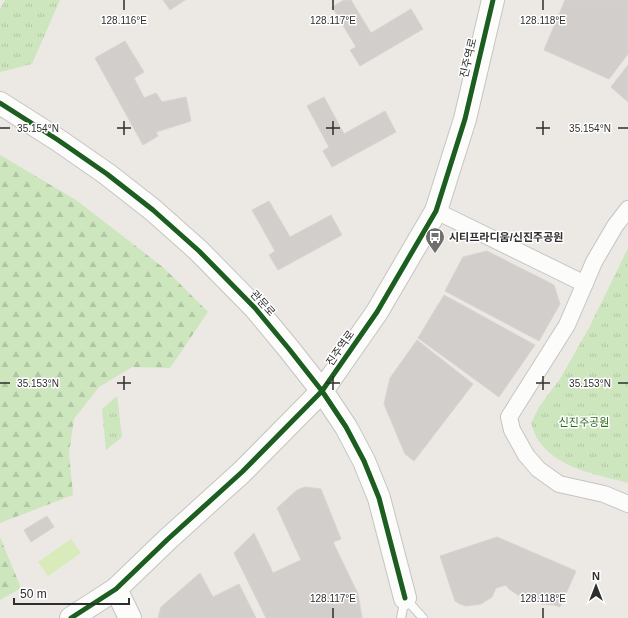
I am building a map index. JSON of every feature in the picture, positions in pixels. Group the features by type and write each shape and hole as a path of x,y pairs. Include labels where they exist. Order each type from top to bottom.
{"street":[{"name":"진주역로","path":"71,618 116,589 168,539 242,472 322,392 378,312 436,211 465,119 493,0"},
{"name":"관문로","path":"0,103 58,140 107,174 159,215 199,251 255,308 322,392 346,428 364,461 379,498 403,608"},
{"path":"628,209 615,226 594,262 567,325 509,417 512,430 526,455 538,469 559,484 604,494 628,504"},
{"path":"436,211 585,284"},
{"path":"116,589 130,618"}],"lane":[{"path":"403,608 423,618"}],"green space":[{"path":"5,0 60,0 32,64 0,72 0,9"},
{"path":"0,155 76,200 164,268 208,312 170,368 132,367 99,387 74,419 69,453 73,495 0,523"},
{"name":"신진주공원","path":"628,248 628,483 578,469 556,458 546,450 538,440 531,423 539,407 560,379 590,326"},
{"path":"117,396 122,437 106,450 102,409"},
{"path":"0,537 21,588 0,600"},
{"path":"71,539 81,553 48,576 38,562"}],"building":[{"path":"163,0 185,0 170,10"},
{"path":"344,0 351,0 371,33 411,9 423,29 360,66 350,50 356,47 332,7"},
{"path":"565,0 628,0 628,54 609,79 544,50"},
{"path":"125,41 144,72 134,78 144,98 156,93 162,102 186,97 191,121 156,132 158,136 143,145 95,58"},
{"path":"628,65 628,102 611,87"},
{"path":"324,97 344,134 385,111 396,132 332,167 323,151 329,147 307,106"},
{"path":"269,201 290,237 331,215 342,235 278,270 269,255 275,251 252,210"},
{"path":"487,251 554,285 560,304 539,341 445,291 463,257"},
{"path":"444,295 535,345 499,397 418,338"},
{"path":"417,340 473,384 414,461 405,454 384,404 390,378"},
{"path":"305,487 321,489 341,539 333,542 358,594 362,618 266,618 234,553 254,533 273,573 301,560 277,508 297,490"},
{"path":"47,516 54,527 31,542 24,530"},
{"path":"497,537 576,571 560,607 542,604 521,597 509,589 506,585 496,588 492,597 481,604 466,606 455,601 440,556"},
{"path":"200,573 213,597 239,584 256,618 158,618 161,607"}],"cycle path":[{"path":"71,618 116,589 168,539 242,472 322,391 377,312 436,211 465,119 493,0"},
{"path":"0,103 58,140 107,174 153,210 199,251 255,308 289,349 322,391 346,427 364,461 379,498 405,598"}],"place":[{"name":"시티프라디움/신진주공원","path":"435,254"}]}
